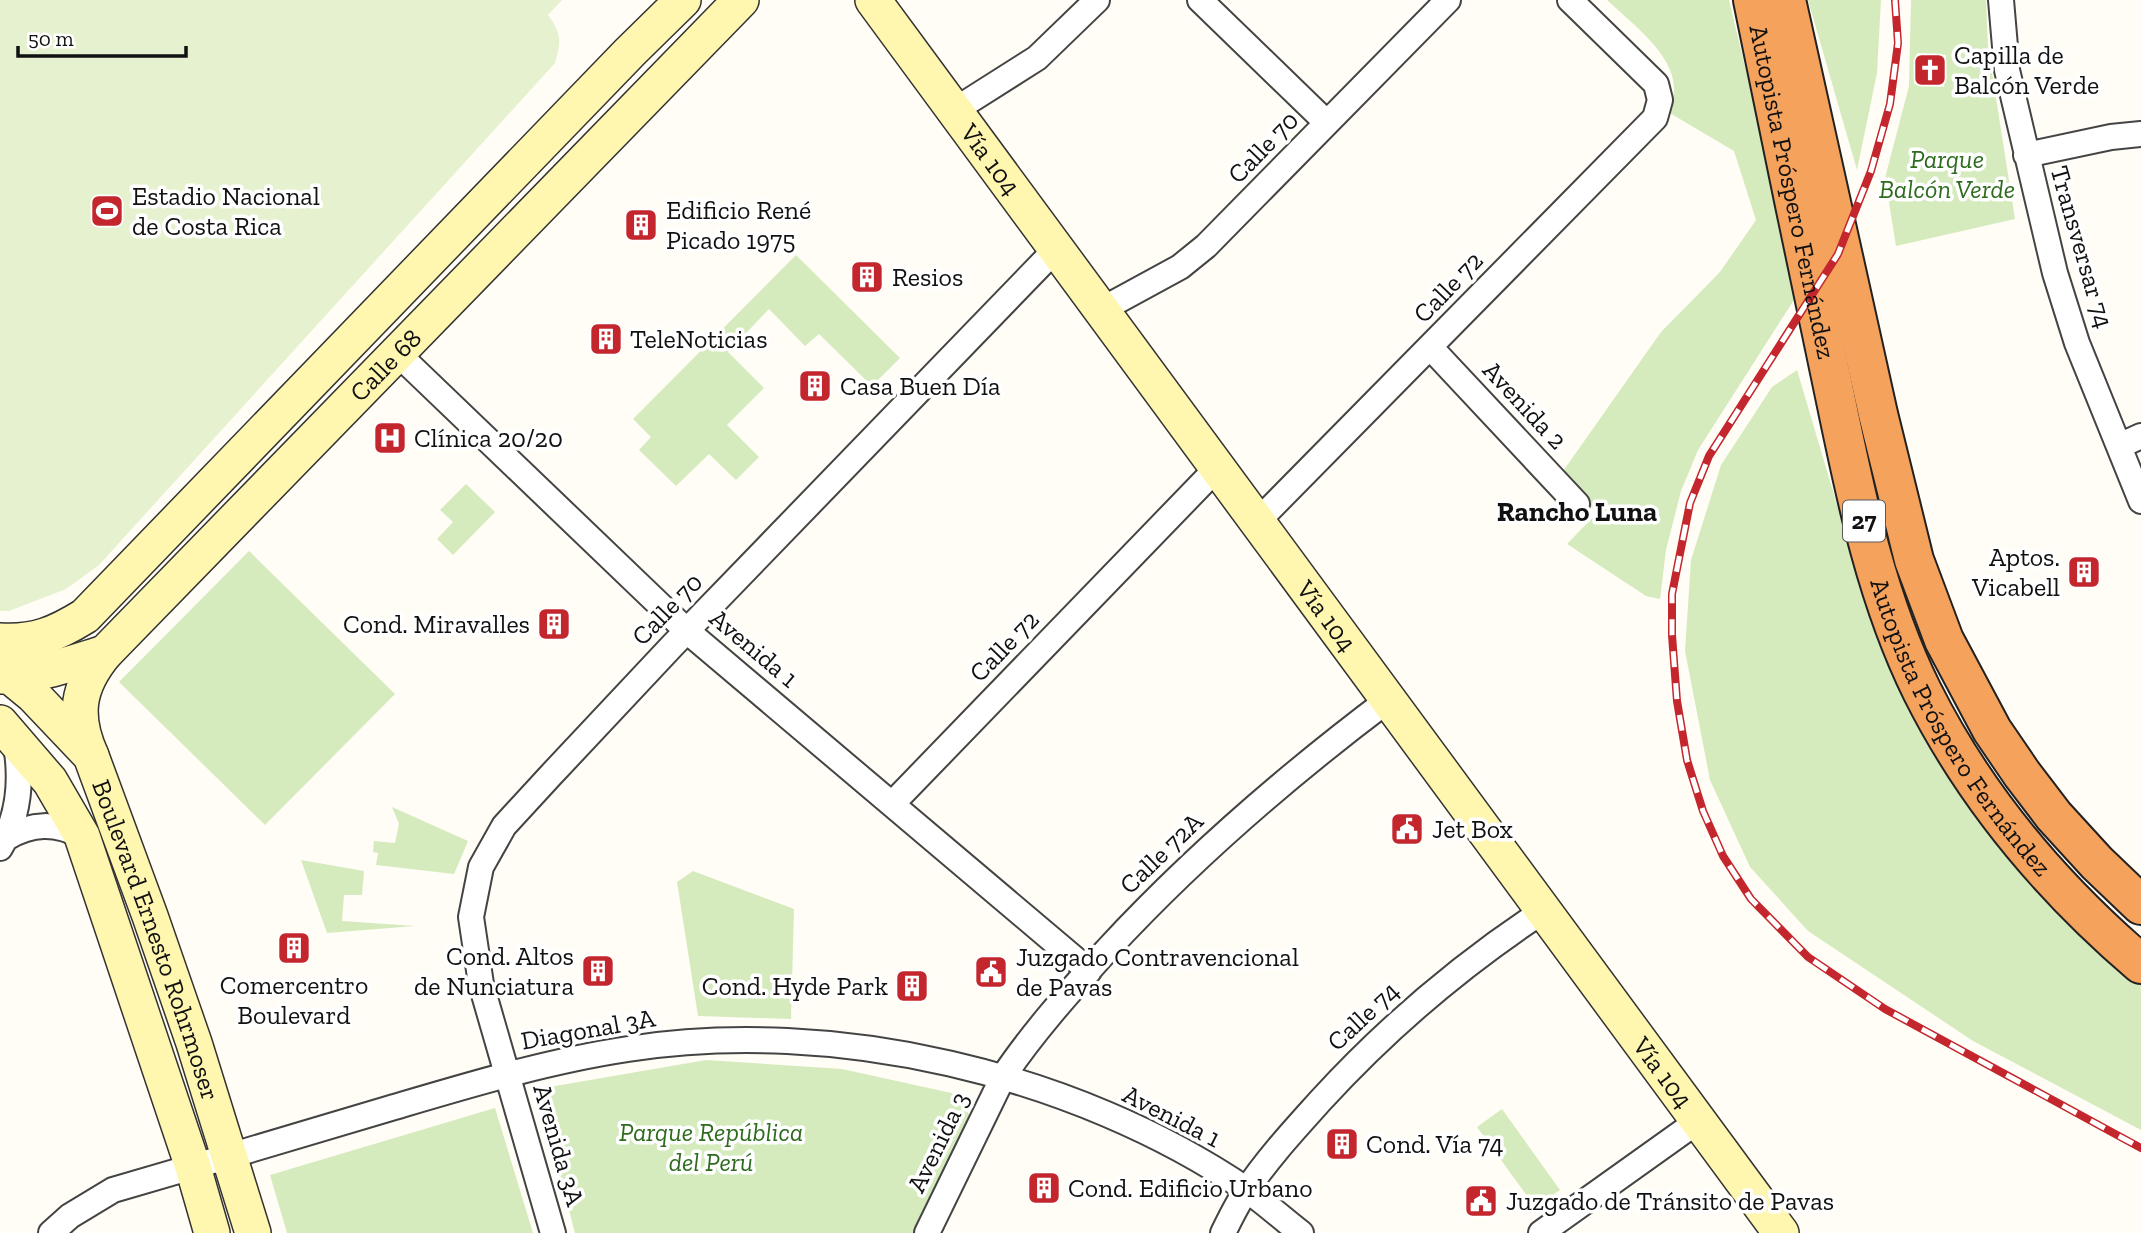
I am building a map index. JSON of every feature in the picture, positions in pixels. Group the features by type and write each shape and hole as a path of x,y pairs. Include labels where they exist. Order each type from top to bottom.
{"highway":[{"name":"Autopista Próspero Fernández","path":"1752,0 1844,439 1876,571 1894,627 1921,689 1953,749 1989,803 2032,859 2078,909 2141,964"},
{"name":"Autopista Próspero Fernández","path":"1786,0 1910,547 1944,640 1992,730 2021,774 2054,816 2097,863 2141,905"}],"main road":[{"name":"Calle 68","path":"0,641 21,642 57,633 85,616 683,0"},
{"name":"Calle 68","path":"91,756 81,730 80,702 93,667 105,653 741,0"},
{"name":"Vía 104","path":"873,0 1780,1233"},
{"path":"4,673 55,667 105,653"},
{"name":"Boulevard Ernesto Rohrmoser","path":"4,673 57,719 91,756 150,916 253,1233"},
{"name":"Boulevard Ernesto Rohrmoser","path":"8,731 50,781 82,836 212,1233"}],"street":[{"path":"955,110 1037,58 1097,0"},
{"path":"1200,0 1327,123"},
{"name":"Calle 70","path":"1101,310 1180,267 1206,246 1448,0"},
{"name":"Calle 72","path":"1257,522 1655,118 1660,100 1656,84 1570,0"},
{"name":"Transversar 74","path":"2001,0 2007,70 2059,285 2077,342 2130,441 2141,501"},
{"path":"2026,155 2111,137 2141,134"},
{"name":"Calle 70","path":"508,1074 481,984 471,917 481,867 504,826 687,631 1056,249"},
{"name":"Avenida 2","path":"1430,347 1577,504"},
{"name":"Avenida 1","path":"397,353 687,631 1089,971"},
{"name":"Calle 72","path":"891,804 1217,468"},
{"name":"Calle 72A","path":"1003,1077 1089,971 1144,910 1213,844 1306,763 1388,700"},
{"path":"3,843 13,819 19,789 19,758 8,731"},
{"path":"3,843 20,830 44,825 68,828 82,836"},
{"name":"Calle 74","path":"1223,1233 1247,1190 1298,1124 1366,1053 1449,979 1543,911"},
{"name":"Diagonal 3A","path":"51,1233 70,1216 113,1190 508,1074 628,1049 704,1041 782,1040 893,1051 1003,1077"},
{"name":"Avenida 3A","path":"508,1074 552,1233"},
{"name":"Avenida 1","path":"1003,1077 1093,1109 1172,1146 1247,1190 1301,1233"},
{"name":"Avenida 3","path":"928,1233 1003,1077"},
{"path":"1541,1233 1698,1121"}],"green space":[{"path":"0,0 562,0 548,15 559,38 555,63 99,565 66,589 9,611 0,611"},
{"path":"1607,0 1729,0 1799,292 1698,450 1681,491 1666,550 1660,599 1646,596 1567,544 1597,513 1561,474 1661,332 1720,272 1756,220 1734,151 1668,112 1674,91 1668,65 1639,29"},
{"path":"1808,0 1881,0 1877,73 1857,170"},
{"name":"Parque Balcón Verde","path":"1911,0 1986,0 1988,47 2015,219 1896,246 1885,178 1909,86","holes":["1917,53 1946,55 1944,87 1914,84"]},
{"path":"796,255 900,358 872,386 819,334 805,346 769,309 728,352 764,388 727,425 759,457 736,480 709,454 676,486 639,450 651,437 633,419"},
{"path":"1797,370 1873,626 1935,744 2141,971 2141,1130 1973,1041 1808,931 1750,867 1710,780 1685,651 1691,560 1721,465 1772,387"},
{"path":"466,484 495,512 453,555 437,539 453,522 440,510"},
{"path":"249,551 395,694 265,825 119,682"},
{"path":"392,807 468,841 454,874 376,865 378,853 373,852 374,841 395,843 399,824"},
{"path":"301,860 364,871 362,895 344,895 342,921 415,926 327,933"},
{"path":"693,871 794,909 791,1019 698,1016 677,882"},
{"name":"Parque República del Perú","path":"706,1060 842,1069 956,1094 970,1116 936,1186 921,1233 575,1233 538,1089"},
{"path":"495,1108 533,1233 287,1233 270,1175"},
{"path":"1502,1109 1560,1190 1535,1207 1477,1127"}],"railway":[{"path":"1895,0 1898,43 1890,104 1871,171 1838,254 1709,456 1690,503 1672,594 1677,701 1687,760 1703,811 1723,856 1751,899 1808,957 1885,1009 2141,1148"}],"place":[{"name":"Capilla de Balcón Verde","path":"1930,70"},
{"name":"Estadio Nacional de Costa Rica","path":"107,211"},
{"name":"Edificio René Picado 1975","path":"641,225"},
{"name":"Resios","path":"867,277"},
{"name":"TeleNoticias","path":"606,339"},
{"name":"Casa Buen Día","path":"815,386"},
{"name":"Clínica 20/20","path":"390,438"},
{"name":"Aptos. Vicabell","path":"2084,572"},
{"name":"Cond. Miravalles","path":"554,624"},
{"name":"Jet Box","path":"1407,829"},
{"name":"Comercentro Boulevard","path":"294,948"},
{"name":"Cond. Altos de Nunciatura","path":"598,971"},
{"name":"Juzgado Contravencional de Pavas","path":"991,972"},
{"name":"Cond. Hyde Park","path":"912,986"},
{"name":"Cond. Vía 74","path":"1342,1144"},
{"name":"Cond. Edificio Urbano","path":"1044,1188"},
{"name":"Juzgado de Tránsito de Pavas","path":"1481,1201"}],"district":[{"name":"Rancho Luna","path":"1577,511"}]}
